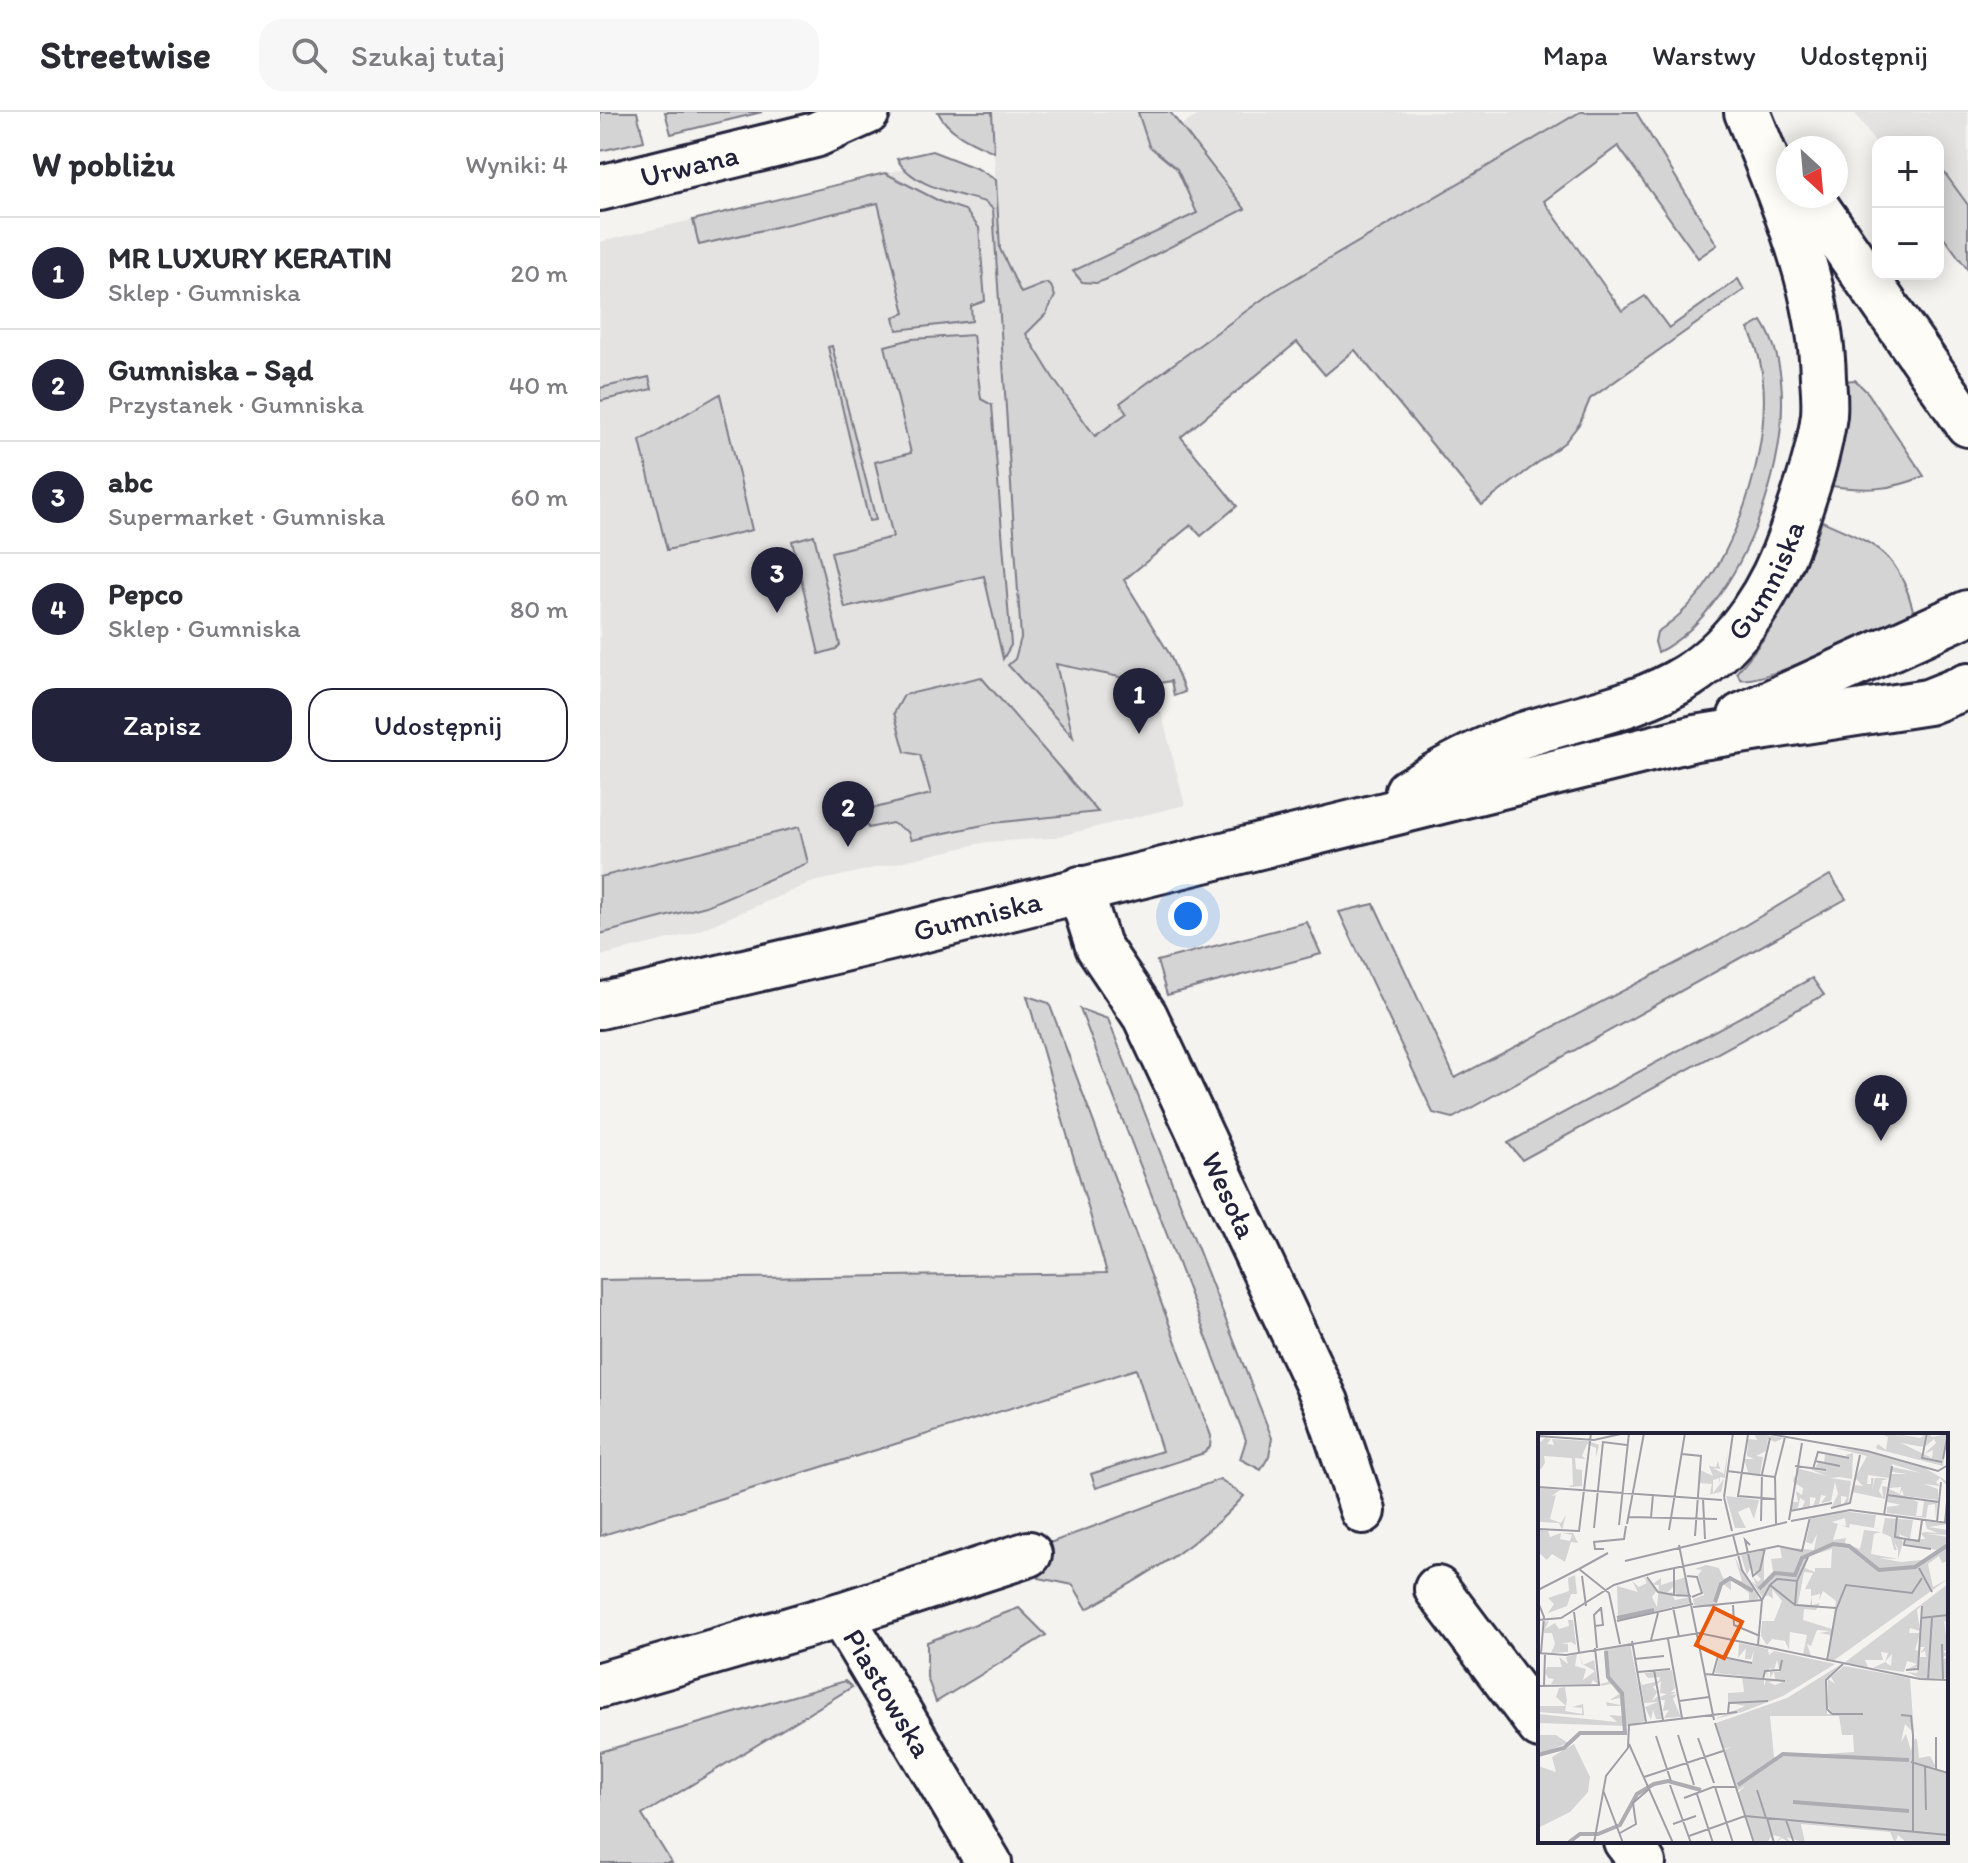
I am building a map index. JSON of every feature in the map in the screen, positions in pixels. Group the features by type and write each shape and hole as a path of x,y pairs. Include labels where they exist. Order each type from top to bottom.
{"street":[{"name":"Urwana","path":"600,188 815,135 867,112"},
{"path":"1749,112 1776,149"},
{"name":"Gumniska","path":"1355,820 1441,772 1519,736 1656,692 1687,676 1721,651 1762,600 1786,549 1814,465 1824,413 1823,351 1802,258 1749,112"},
{"path":"1817,208 1968,424"},
{"name":"Gumniska","path":"1695,738 1968,613"},
{"name":"Gumniska","path":"600,1006 889,938 1695,738 1948,702 1968,686"},
{"name":"Wesoła","path":"1080,889 1098,946 1145,1016 1326,1402 1363,1511"},
{"path":"841,1615 1029,1554"},
{"path":"1437,1589 1538,1723"},
{"name":"Piastowska","path":"600,1685 841,1615 989,1863"},
{"path":"1628,1843 1643,1863"}],"shaded area":[{"path":"600,112 637,112 644,141 600,151"},
{"path":"665,112 762,112 671,134"},
{"path":"938,112 992,112 994,152 955,132"},
{"path":"992,112 1170,112 1181,125 1205,112 1580,112 1297,277 1099,440 1029,658 1154,684 1185,805 1052,838 987,842 810,883 690,934 600,956 600,242 903,169 915,178 985,202 997,211"},
{"path":"1138,112 1170,112 1245,209 1105,280 1082,282 1073,271 1197,213 1177,169 1149,146"},
{"path":"1580,112 1636,112 1717,245 1698,258 1618,146 1544,201 1622,311 1645,296 1669,328 1738,279 1744,290 1590,399 1580,423 1565,442 1482,505 1355,350 1325,375 1297,342 1181,437 1237,506 1201,536 1191,525 1124,580 1170,655 1185,692 1174,696 1171,681 1154,684 1056,664 1073,737 1008,665 1015,659 1021,638 993,209 985,202 924,183 904,169 897,159 932,151 978,169 996,180 1000,249 1021,293 1046,283 1051,286 1055,296 1046,314 1026,334 1095,436 1127,413 1120,403 1271,293"},
{"path":"1854,112 1968,112 1968,270 1944,237 1944,136 1872,138"},
{"path":"1944,172 1968,205 1968,270 1944,237"},
{"path":"885,173 941,202 965,210 979,228 985,301 971,306 972,321 897,330 894,317 905,313 878,203 699,245 693,220"},
{"path":"1762,321 1777,358 1782,403 1777,452 1765,502 1745,551 1720,594 1691,629 1658,652 1655,642 1657,632 1686,609 1709,580 1724,554 1749,492 1758,457 1764,388 1759,357 1748,329"},
{"path":"973,335 981,399 992,405 1011,645 1003,659 984,576 845,608 831,552 893,537 875,462 911,453 885,346 912,339"},
{"path":"832,346 876,520 869,521 828,347"},
{"path":"649,377 652,389 600,401 600,388"},
{"path":"1855,380 1868,393 1924,476 1879,488 1832,486 1844,381"},
{"path":"720,394 752,530 667,550 640,441"},
{"path":"1822,521 1883,553 1901,577 1914,614 1798,664 1773,673 1740,679 1737,672 1766,636 1788,601"},
{"path":"814,535 840,645 819,654 792,541"},
{"path":"981,677 1098,812 993,823 911,840 908,832 892,823 868,828 863,811 931,794 920,755 905,752 894,713 904,695"},
{"path":"799,827 808,863 706,906 600,934 600,877"},
{"path":"1830,875 1846,899 1453,1118 1433,1113 1339,912 1374,904 1455,1078 1717,942"},
{"path":"1307,922 1321,954 1167,995 1157,961"},
{"path":"1812,978 1824,995 1522,1160 1508,1143"},
{"path":"1027,996 1049,1003 1211,1436 1210,1447 1204,1453 1096,1488 1091,1474 1162,1451 1136,1369 600,1536 600,1280 1107,1273"},
{"path":"1080,1009 1108,1019 1272,1438 1269,1456 1261,1470 1240,1459 1246,1440"},
{"path":"1220,1479 1244,1496 1227,1514 1190,1545 1087,1609 1073,1585 1039,1578 1047,1544"},
{"path":"1019,1608 1046,1635 936,1702 927,1677 927,1642"},
{"path":"845,1681 852,1687 642,1815 672,1863 600,1863 600,1752"}],"place":[{"name":"abc","path":"777,613"},
{"name":"MR LUXURY KERATIN","path":"1139,734"},
{"name":"Gumniska - Sąd","path":"848,847"},
{"name":"Pepco","path":"1881,1141"}]}
